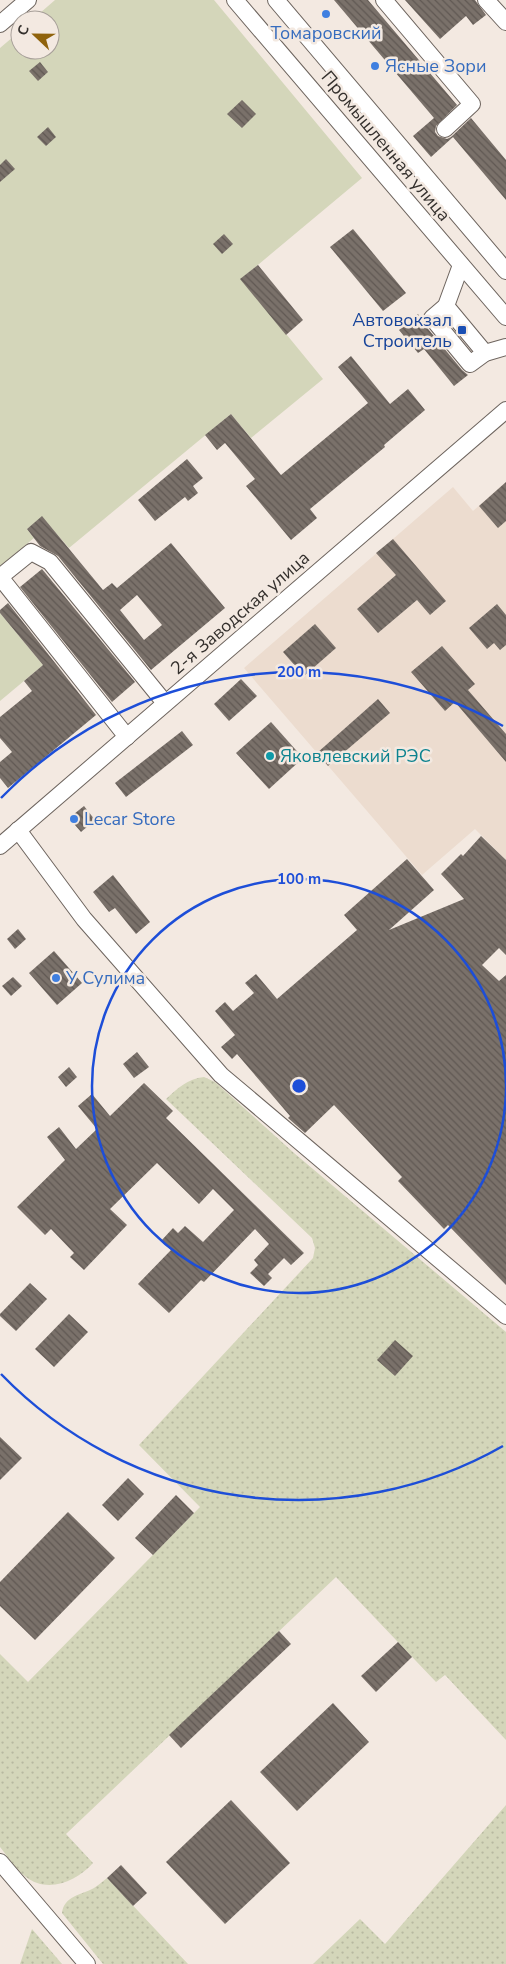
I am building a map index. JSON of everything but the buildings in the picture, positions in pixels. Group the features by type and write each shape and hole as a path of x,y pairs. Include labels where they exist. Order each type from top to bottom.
{"street":[{"path":"0,24 28,0"},
{"name":"Промышленная улица","path":"235,0 506,318"},
{"path":"276,0 506,270"},
{"path":"384,0 472,104 445,129"},
{"path":"486,0 506,22"},
{"path":"461,265 446,306 432,318 470,364 484,353 506,347"},
{"name":"2-я Заводская улица","path":"0,846 506,410"},
{"path":"126,736 0,577 31,552 50,562 165,703"},
{"path":"18,830 84,920 221,1075 506,1316"},
{"path":"0,1862 87,1964"}],"shaded area":[{"path":"506,482 506,860 475,829 422,875 244,668 453,487 473,511"}],"green space":[{"path":"55,0 214,0 362,178 241,279 323,379 251,438 231,414 69,548 42,517 27,529 34,538 0,566 0,48 10,40 10,60 60,60 60,10 44,10"},
{"path":"0,613 43,665 0,701"},
{"path":"204,1077 215,1082 294,1153 506,1332 506,1740 445,1675 436,1682 336,1577 66,1834 93,1863 71,1880 53,1885 44,1885 22,1874 0,1847 0,1654 28,1682 200,1507 139,1445 313,1258 315,1248 312,1238 166,1099 188,1082"},
{"path":"506,1805 506,1964 313,1964 360,1919 385,1944"},
{"path":"107,1878 188,1964 103,1964 62,1913 63,1907 70,1899 94,1888"},
{"path":"32,1929 62,1964 20,1964"}],"place":[{"name":"Томаровский","path":"326,14"},
{"name":"Ясные Зори","path":"375,66"},
{"name":"Автовокзал Строитель","path":"462,330"},
{"name":"Яковлевский РЭС","path":"270,756"},
{"name":"Lecar Store","path":"74,819"},
{"name":"У Сулима","path":"56,978"}]}
